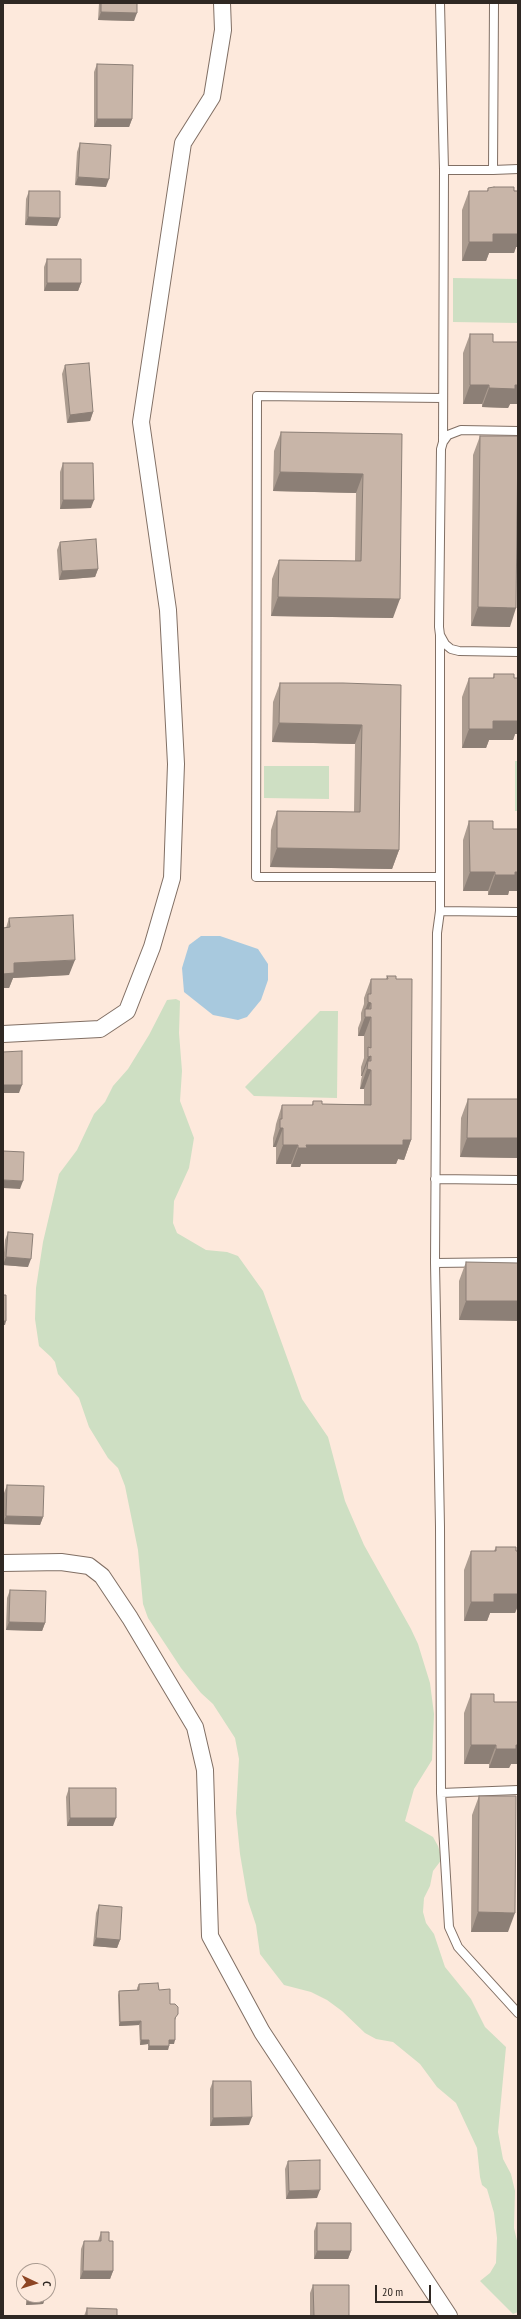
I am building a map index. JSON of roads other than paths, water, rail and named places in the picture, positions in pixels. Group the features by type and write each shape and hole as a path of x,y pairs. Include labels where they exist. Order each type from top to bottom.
{"street":[{"path":"3,1034 100,1029 127,1011 152,947 172,878 176,764 168,610 141,422 183,143 212,97 223,30 222,3"},
{"path":"3,1564 61,1562 89,1566 102,1576 146,1645 195,1727 205,1770 210,1936 262,2032 450,2316"}],"lane":[{"path":"440,3 444,170 443,442"},
{"path":"493,170 494,3"},
{"path":"444,170 518,169"},
{"path":"440,877 256,877 257,396 443,398"},
{"path":"518,431 461,430 448,435 441,448 440,911 437,933 435,1179 440,1535 441,1793 451,1934 458,1947 518,2013"},
{"path":"440,635 445,644 459,651 518,652"},
{"path":"440,911 518,912"},
{"path":"435,1179 518,1180"},
{"path":"435,1263 518,1262"},
{"path":"441,1793 518,1790"}],"water":[{"path":"201,936 220,936 258,949 268,964 268,980 261,1000 247,1017 238,1020 213,1015 184,992 182,968 189,945"}]}
